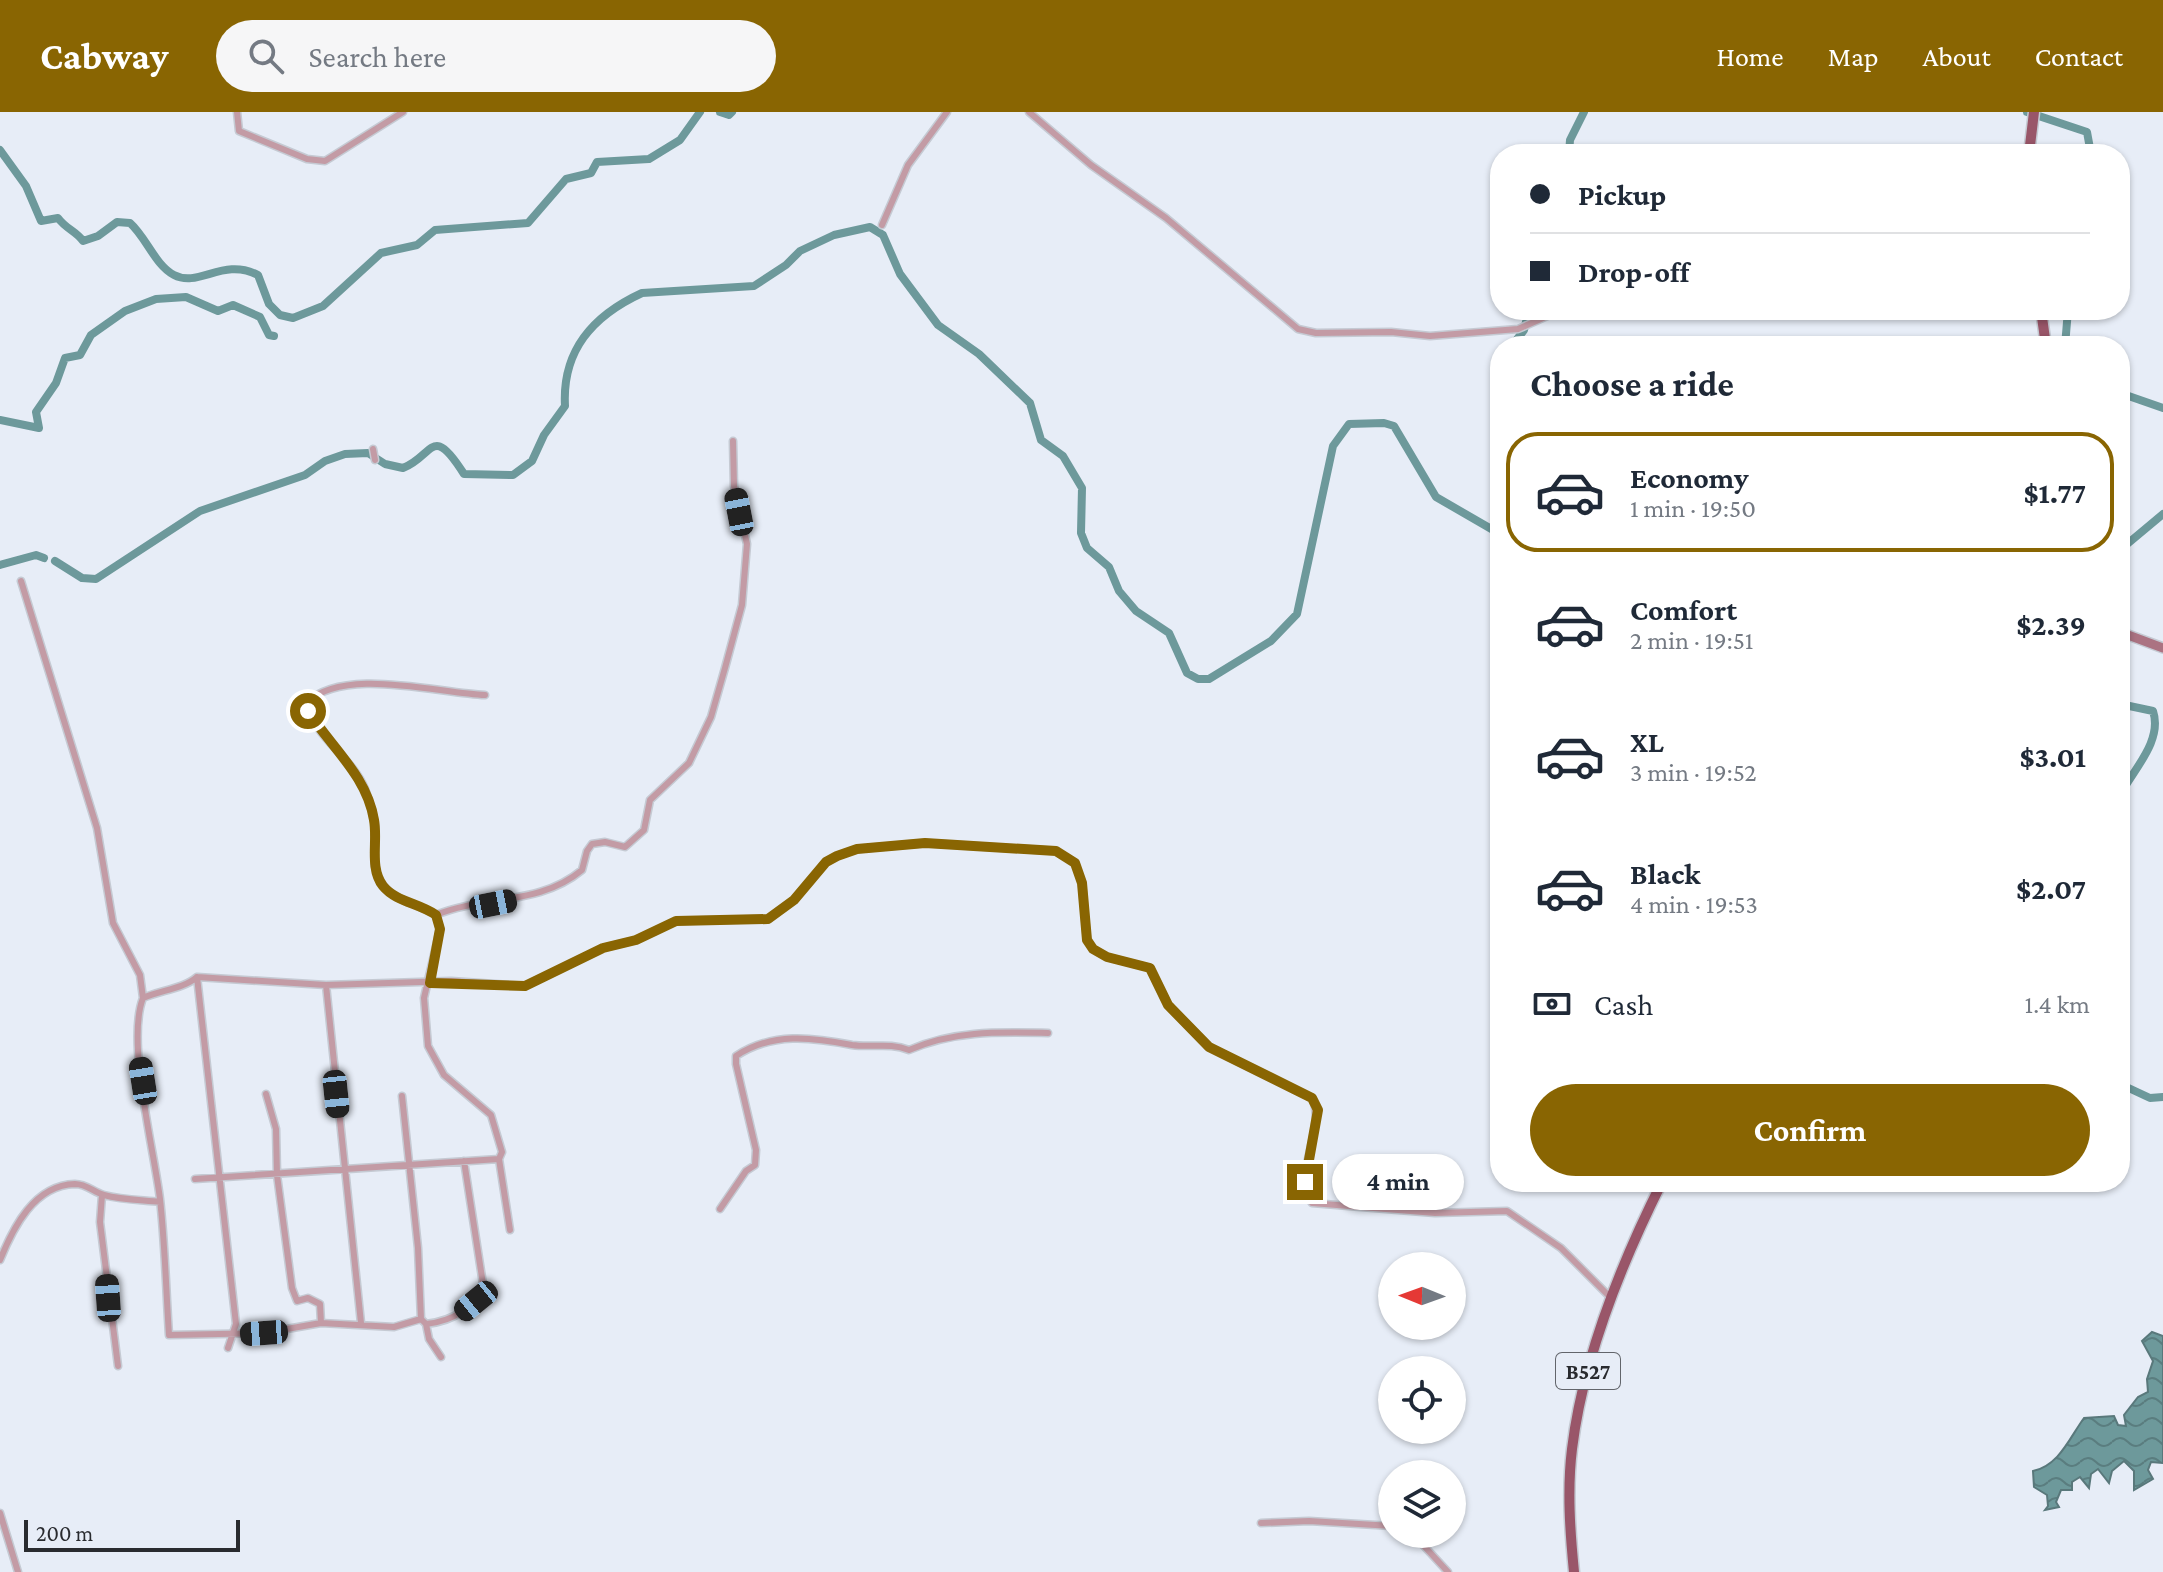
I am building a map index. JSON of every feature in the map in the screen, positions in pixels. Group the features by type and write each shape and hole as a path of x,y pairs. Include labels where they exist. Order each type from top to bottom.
{"main road":[{"path":"2030,144 2034,115"},
{"path":"2130,636 2163,648"},
{"name":"B527","path":"1574,1572 1569,1499 1572,1448 1588,1369 1612,1300 1658,1192"}],"street":[{"path":"237,112 239,131 307,159 325,161 403,112"},
{"path":"882,225 908,165 947,112"},
{"path":"1029,112 1091,165 1166,218 1298,329 1316,333 1391,332 1430,336 1525,328 1541,320"},
{"path":"485,695 449,694 406,684 317,692 306,703 324,737 360,778 375,821 376,867 382,885 397,898 436,915 452,908 503,902 556,888 582,870 592,844 605,842 625,847 644,830 650,800 689,763 711,717 742,605 747,544 734,486 733,441"},
{"path":"21,581 97,828 113,923 140,975 143,998 139,1009 139,1057 160,1202 169,1335 264,1333 321,1323 394,1327 444,1322 462,1312 476,1301 483,1284 464,1161"},
{"path":"143,998 161,989 188,985 197,977 326,985 430,983 525,986 603,948 636,940 676,921 768,919 794,900 826,862 857,849 925,843 1056,851 1075,863 1082,883 1087,940 1093,949 1107,957 1150,968 1168,1005 1209,1047 1312,1098 1318,1110 1305,1182 1312,1203 1435,1213 1507,1211 1561,1248 1612,1300"},
{"path":"436,915 440,929 430,983 424,998 428,1046 444,1075 491,1115 502,1152 499,1159 510,1230"},
{"path":"197,977 234,1334 228,1348"},
{"path":"326,985 361,1323"},
{"path":"720,1209 746,1171 755,1165 756,1150 736,1064 736,1056 750,1047 771,1039 832,1039 855,1045 892,1043 909,1050 935,1038 988,1032 1048,1033"},
{"path":"266,1094 276,1129 277,1175 294,1298 320,1304 321,1323"},
{"path":"402,1096 423,1322 429,1339 441,1357"},
{"path":"195,1179 499,1159"},
{"path":"0,1260 9,1237 29,1207 42,1195 73,1184 86,1185 102,1195 160,1202"},
{"path":"102,1195 100,1222 118,1366"},
{"path":"0,1513 18,1572"},
{"path":"1261,1523 1309,1521 1378,1525"},
{"path":"1426,1548 1448,1572"}],"water":[{"path":"2152,1332 2163,1336 2163,1463 2151,1462 2148,1470 2153,1479 2134,1490 2134,1471 2124,1461 2112,1471 2109,1483 2098,1469 2091,1474 2089,1488 2080,1477 2072,1482 2072,1490 2061,1490 2056,1502 2059,1507 2045,1510 2048,1506 2047,1495 2034,1487 2033,1471 2057,1457 2084,1418 2114,1416 2118,1425 2126,1426 2124,1415 2138,1397 2148,1392 2147,1379 2153,1361 2142,1341"}],"waterway":[{"path":"0,150 26,186 41,221 58,218 83,241 98,236 117,222 130,223 161,265 174,275 193,278 234,269 245,270 258,275 269,304 280,315 293,318 323,306 381,253 417,245 435,230 528,223 566,179 591,173 597,162 649,159 680,140 700,112"},
{"path":"720,112 729,115 732,112"},
{"path":"1570,144 1584,112"},
{"path":"2027,112 2087,132 2089,144"},
{"path":"55,561 82,578 96,579 200,511 305,475 325,461 345,454 368,453 385,464 403,468 438,446 445,449 464,474 513,475 532,461 544,435 565,406 565,386 575,352 595,324 608,313 642,293 754,286 786,265 800,251 834,235 870,227 883,235 900,274 938,325 979,354 1030,403 1041,440 1063,456 1082,488 1081,533 1087,548 1109,567 1119,591 1136,611 1169,633 1187,673 1198,679 1209,679 1271,641 1297,614 1333,446 1349,424 1384,423 1394,426 1436,497 1490,528"},
{"path":"0,420 39,428 36,412 56,383 65,358 80,355 91,335 125,311 156,299 186,297 218,311 233,305 260,317 269,335 274,336"},
{"path":"1520,336 1526,320"},
{"path":"2066,336 2067,320"},
{"path":"2130,396 2163,408"},
{"path":"2130,542 2163,514"},
{"path":"0,565 36,555 44,558"},
{"path":"2130,706 2153,711 2155,722 2150,744 2130,779"},
{"path":"2130,1089 2150,1098 2163,1097"}],"route":[{"path":"308,711 324,737 360,778 375,821 376,867 382,885 397,898 426,908 436,915 440,929 430,983 451,981 525,986 549,977 603,948 636,940 659,926 676,921 693,918 768,919 794,900 826,862 857,849 925,843 1056,851 1075,863 1082,883 1087,940 1093,949 1107,957 1150,968 1157,975 1168,1005 1209,1047 1250,1071 1312,1098 1318,1110 1305,1182"}]}
